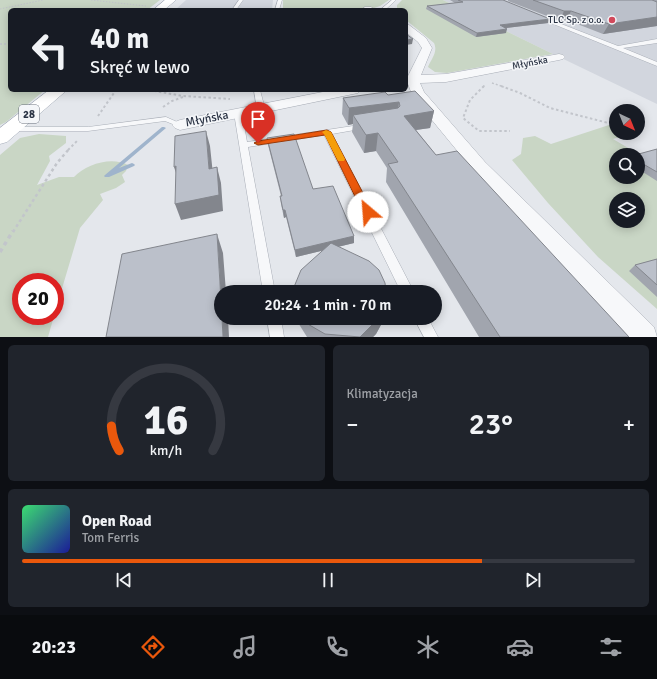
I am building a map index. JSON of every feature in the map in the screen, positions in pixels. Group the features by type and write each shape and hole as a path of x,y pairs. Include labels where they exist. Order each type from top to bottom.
{"main road":[{"path":"160,8 170,0"},
{"name":"28","path":"6,134 57,92"}],"street":[{"path":"408,29 422,40 427,48 410,80 418,94 479,166 644,337"},
{"name":"Młyńska","path":"410,80 446,78 559,57"},
{"name":"Młyńska","path":"180,125 343,92"}],"lane":[{"path":"384,8 394,0"},
{"path":"535,15 657,64"},
{"path":"617,48 657,42"},
{"path":"257,92 261,108"},
{"path":"238,113 268,285"},
{"name":"Młyńska","path":"6,134 88,129 166,119 180,125"},
{"path":"244,145 371,125"},
{"path":"327,132 404,285"},
{"path":"275,325 277,337"},
{"path":"425,325 431,337"}],"path":[{"path":"0,9 43,0"},
{"path":"91,0 160,8"},
{"path":"510,131 479,131 464,118 470,100 488,82 520,93 550,108 609,123"},
{"path":"0,252 57,163 88,129 115,92"},
{"path":"161,92 184,96 217,97 231,100"}],"shaded area":[{"path":"186,0 273,0 272,8 177,8"},
{"path":"443,0 657,0 657,104 553,54"}],"green space":[{"path":"0,0 160,0 150,8 8,8 8,92 43,92 6,122 0,125"},
{"path":"283,0 389,0 374,8 283,8"},
{"path":"402,0 443,0 553,54 447,73 435,72 428,67 435,52 434,43 408,22 408,8 397,8 397,5"},
{"path":"609,125 609,140 615,140 628,148 609,148 609,184 645,184 645,158 657,165 657,309 598,257 548,203 512,160 521,154 523,138 535,136 551,144"},
{"path":"39,134 66,136 66,143 49,156 50,161 37,185 59,177 74,177 85,168 107,161 122,162 128,165 126,171 122,175 125,182 116,188 100,194 103,200 80,228 64,282 64,273 12,273 12,325 51,325 48,337 0,337 0,155 20,138"}],"building":[{"path":"458,0 503,0 550,19 500,25 507,29 477,33 427,6 463,2"},
{"path":"533,0 652,0 657,2 657,17 609,24"},
{"path":"408,35 413,39 408,40"},
{"path":"415,91 434,111 404,116 436,155 457,151 629,337 500,337 388,164 398,162 378,133 366,135 353,115 398,108 400,106 399,102 349,108 343,98 385,92 388,95"},
{"path":"206,131 209,169 217,167 219,195 175,204 175,136"},
{"path":"294,134 313,189 333,186 354,236 295,250 285,210 283,210 280,196 282,196 267,138"},
{"path":"657,149 657,172 645,165 645,152"},
{"path":"217,234 220,285 214,285 214,325 222,325 223,337 106,337 122,254"},
{"path":"331,243 369,261 379,270 385,285 295,285 301,270"},
{"path":"657,259 657,285 635,265"},
{"path":"309,325 372,325 360,337 325,334"}],"waterway":[{"path":"132,165 107,176 164,128"}],"slow traffic":[{"path":"326,132 341,159"}],"place":[{"name":"TLC Sp. z o.o.","path":"612,20"}],"route":[{"path":"258,143 327,132 368,212"}]}
